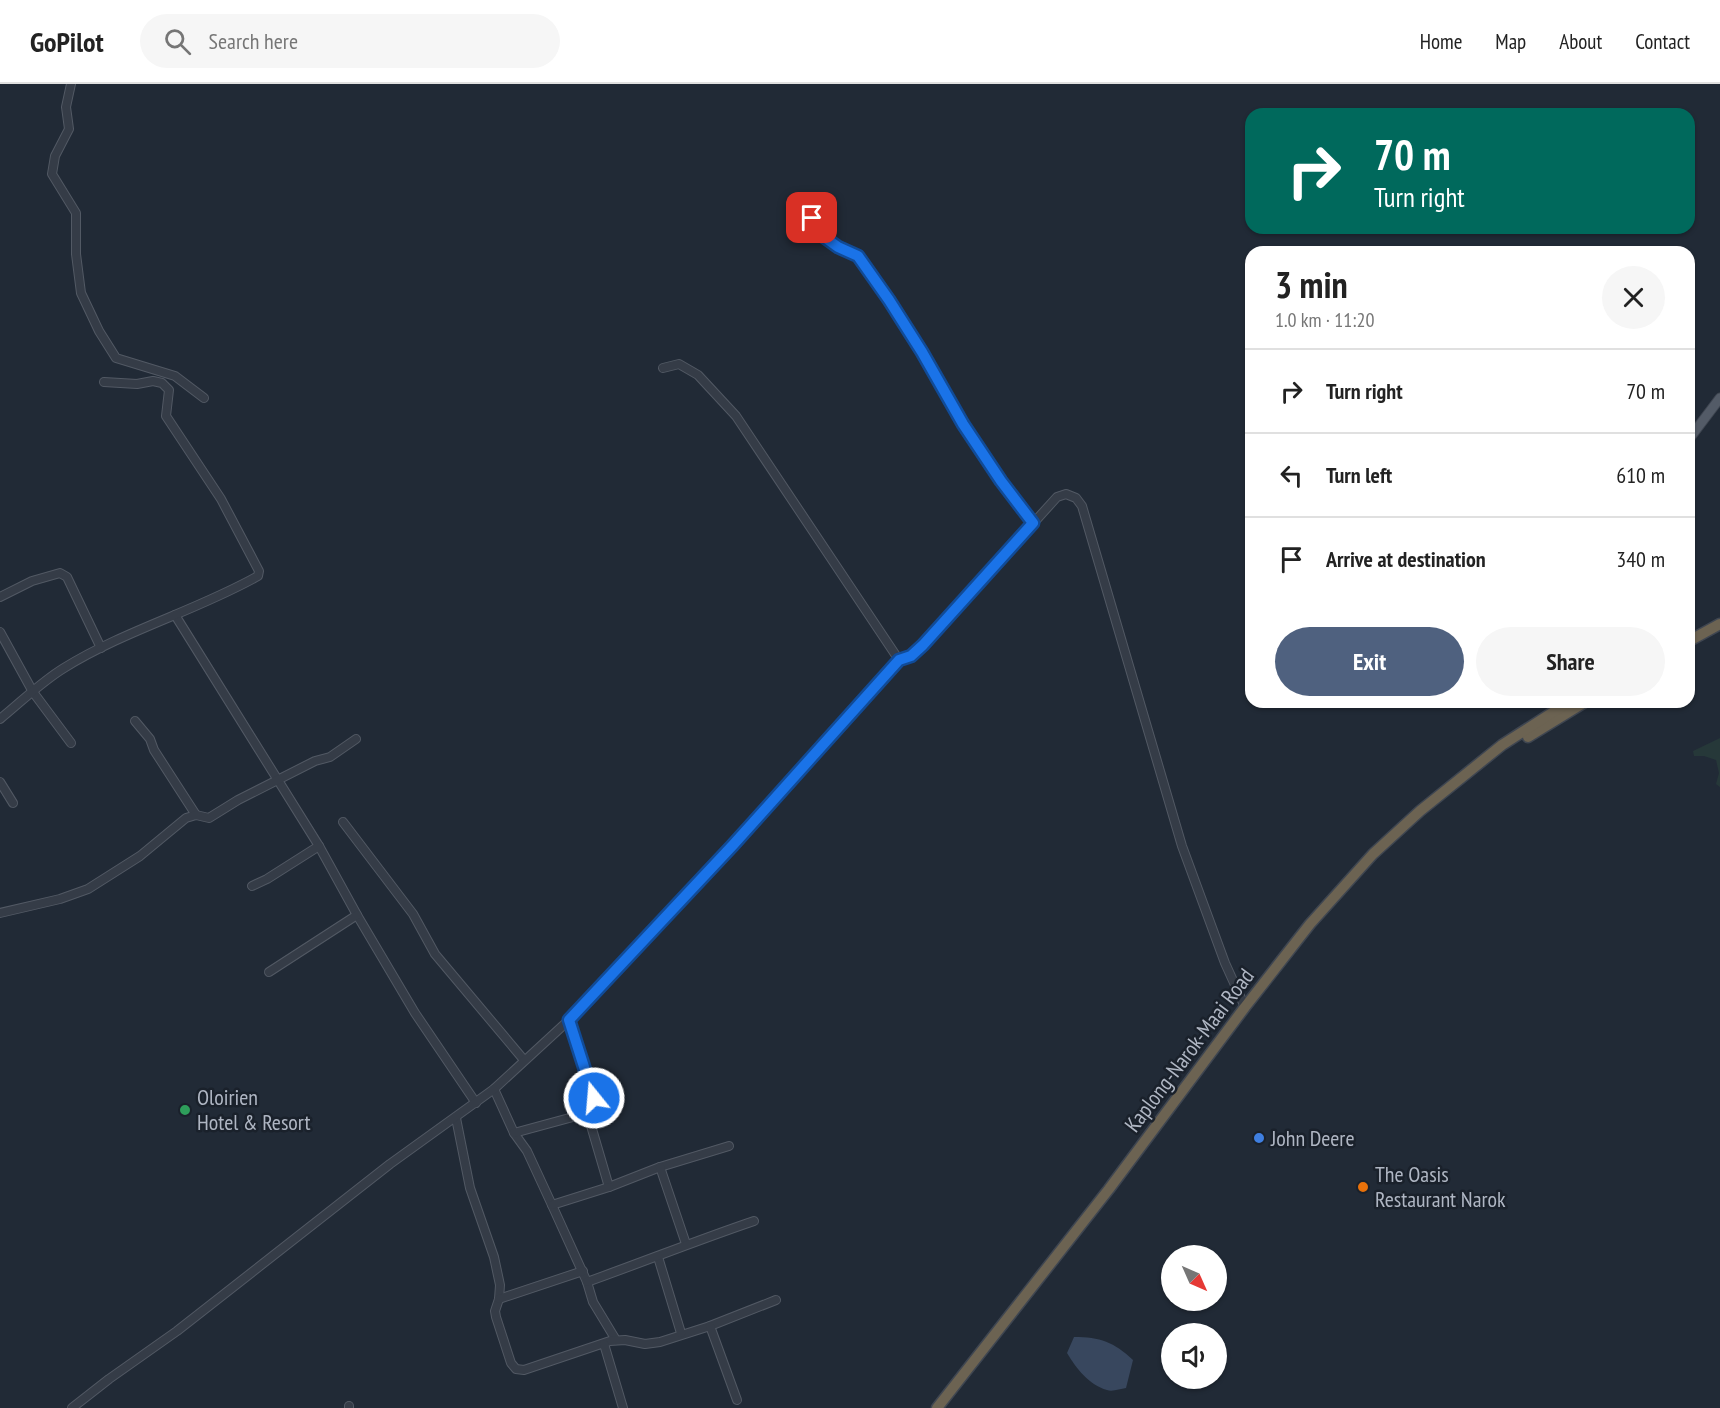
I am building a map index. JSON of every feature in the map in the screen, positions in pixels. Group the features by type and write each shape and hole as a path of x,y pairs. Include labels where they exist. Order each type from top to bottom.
{"highway":[{"path":"1695,631 1720,617"},
{"path":"1695,632 1720,624"},
{"name":"Kaplong-Narok-Maai Road","path":"937,1408 1109,1189 1310,924 1373,854 1420,811 1502,745 1560,708"},
{"name":"Kaplong-Narok-Maai Road","path":"1502,745 1524,739 1575,708"}],"main road":[{"path":"1695,431 1720,398"}],"street":[{"path":"70,84 66,107 69,129 56,156 52,174 76,213 76,254 81,293 99,331 116,358 175,376 204,398"},
{"path":"793,214 812,218 820,234 838,247 858,256 922,352 963,424 1001,481 1033,523"},
{"path":"663,368 679,364 698,375 736,416 899,660"},
{"path":"0,719 63,668 101,648 241,586 258,576 259,571 221,499 166,416 169,390 162,383 153,381 138,384 104,382"},
{"path":"72,1408 177,1331 390,1164 494,1089 569,1020 733,845 899,660 911,656 923,645 1061,495 1072,496 1082,506 1182,846 1245,1007"},
{"path":"0,597 32,581 60,573 67,577 101,648"},
{"path":"175,615 319,846 415,1013 476,1103"},
{"path":"0,632 33,692 71,743"},
{"path":"135,721 150,739 154,750 196,816"},
{"path":"0,913 60,899 88,889 140,856 186,818 196,816 209,818 238,800 315,761 330,757 356,739"},
{"path":"0,782 13,803"},
{"path":"343,822 413,914 435,954 524,1060"},
{"path":"252,886 319,846"},
{"path":"269,972 357,915"},
{"path":"514,1133 587,1113 594,1105 592,1090 569,1020"},
{"path":"494,1089 514,1133 527,1151 583,1271 593,1302 616,1340"},
{"path":"587,1113 609,1186"},
{"path":"456,1118 470,1188 494,1257 500,1285 496,1317 512,1363 519,1370 616,1340 653,1343 710,1326 776,1300"},
{"path":"552,1205 660,1167 729,1146"},
{"path":"660,1167 686,1244"},
{"path":"587,1282 754,1221"},
{"path":"658,1257 681,1333"},
{"path":"499,1299 583,1271"},
{"path":"710,1326 737,1400"},
{"path":"604,1344 623,1408"}],"shaded area":[{"path":"1720,738 1720,787 1716,784 1719,773 1716,760 1694,756 1693,751"}],"water":[{"path":"1074,1337 1106,1342 1133,1360 1126,1388 1114,1391 1100,1388 1084,1375 1067,1353"}],"place":[{"name":"Oloirien Hotel & Resort","path":"185,1110"},
{"name":"John Deere","path":"1259,1138"},
{"name":"The Oasis Restaurant Narok","path":"1363,1187"}],"route":[{"path":"594,1098 569,1020 733,845 899,660 911,656 923,645 1033,523 1001,481 963,424 922,352 858,256 838,247 820,234 812,218"}]}
